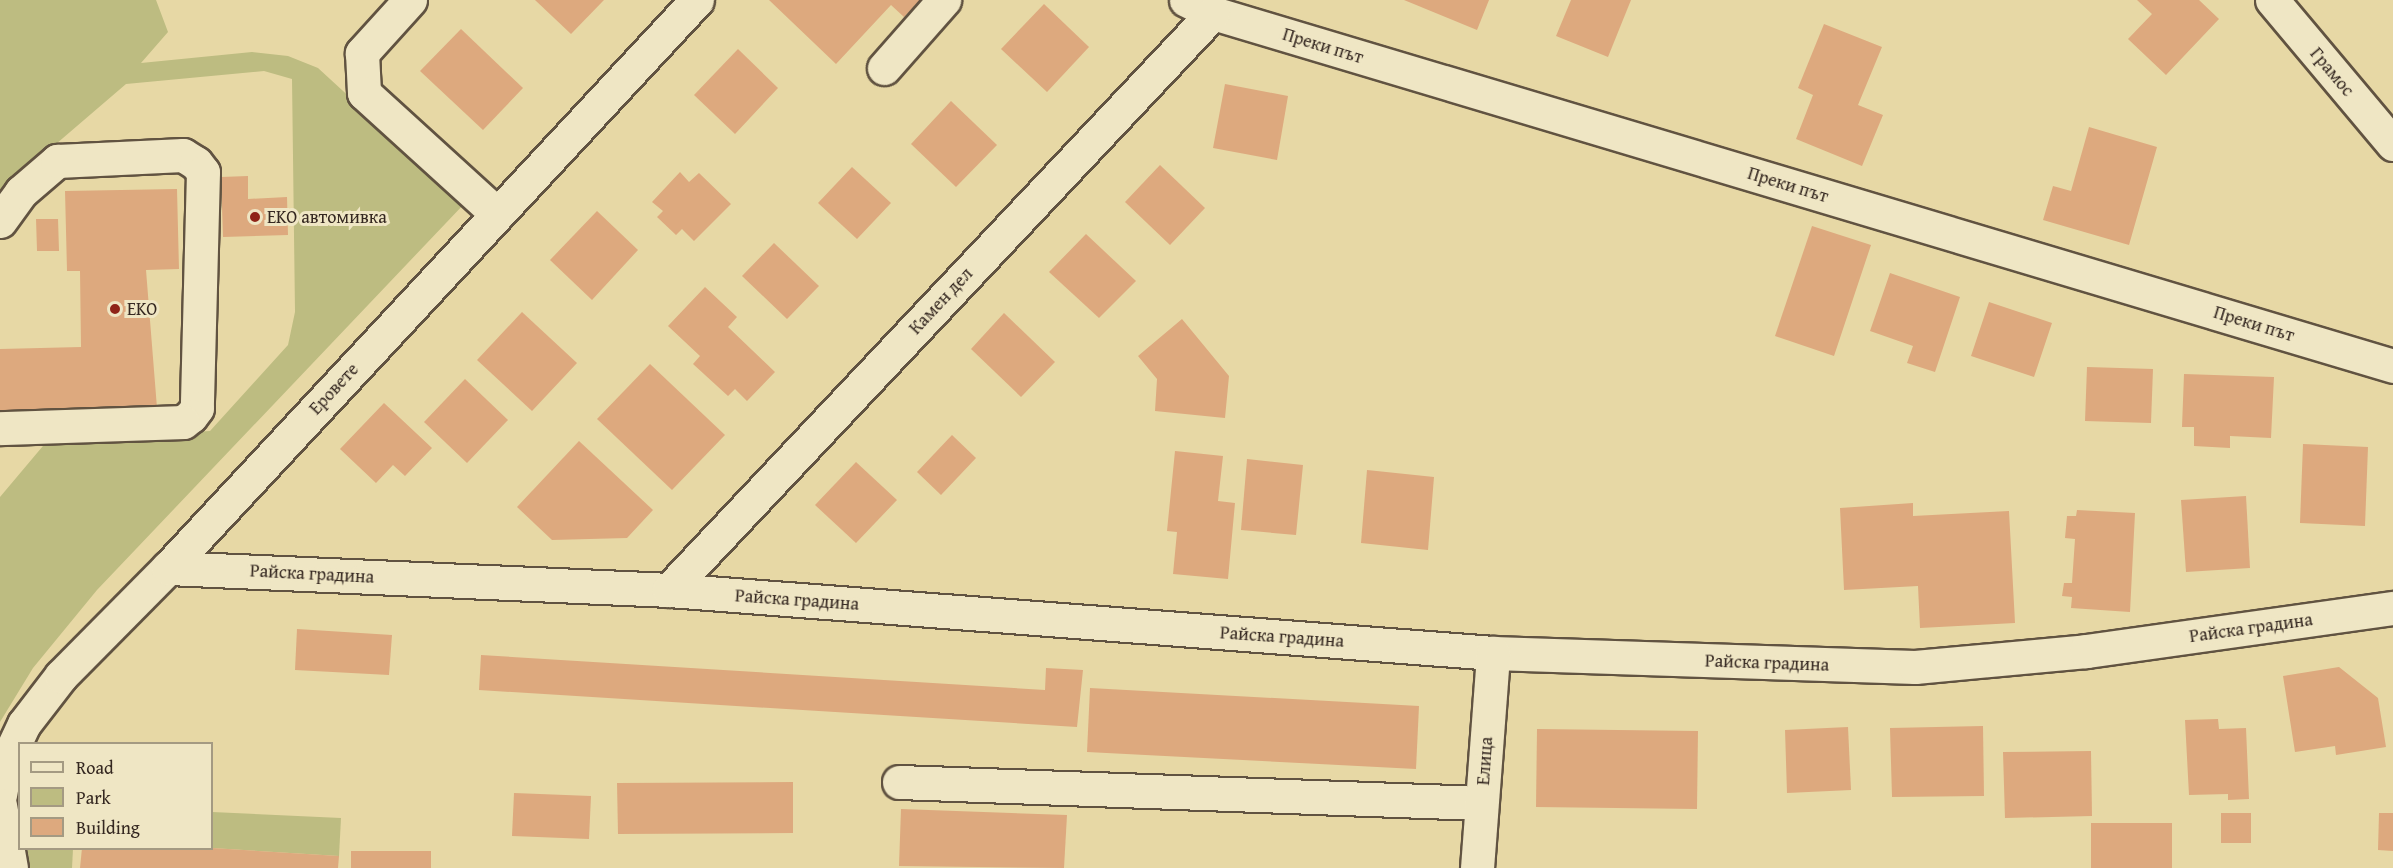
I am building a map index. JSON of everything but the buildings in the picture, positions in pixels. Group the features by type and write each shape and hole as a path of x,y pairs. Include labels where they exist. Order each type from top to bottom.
{"street":[{"path":"410,0 362,53 364,93 497,213"},
{"name":"Еровете","path":"0,795 6,762 30,716 61,676 168,568 697,0"},
{"path":"884,68 944,0"},
{"name":"Грамос","path":"2272,0 2393,144"},
{"name":"Преки път","path":"1199,6 2393,366"},
{"name":"Камен дел","path":"669,590 1199,6"},
{"path":"0,221 21,192 57,160 183,155 202,172 197,408 191,416 183,422 0,428"},
{"name":"Райска градина","path":"168,568 669,590 1493,653 1915,668 2086,651 2393,608"},
{"name":"Елица","path":"1477,868 1493,653"},
{"path":"899,782 1481,802"},
{"path":"0,805 11,868"}],"green space":[{"path":"0,0 156,0 168,32 141,63 252,52 288,56 318,68 465,203 97,590 33,668 0,722 0,497 48,440 210,431 288,345 295,312 292,79 264,71 126,84 0,192"},
{"path":"213,812 341,818 339,856 213,848"},
{"path":"23,850 73,850 72,868 27,868"}],"place":[{"name":"EKO автомивка","path":"255,217"},
{"name":"EKO","path":"115,309"}]}
